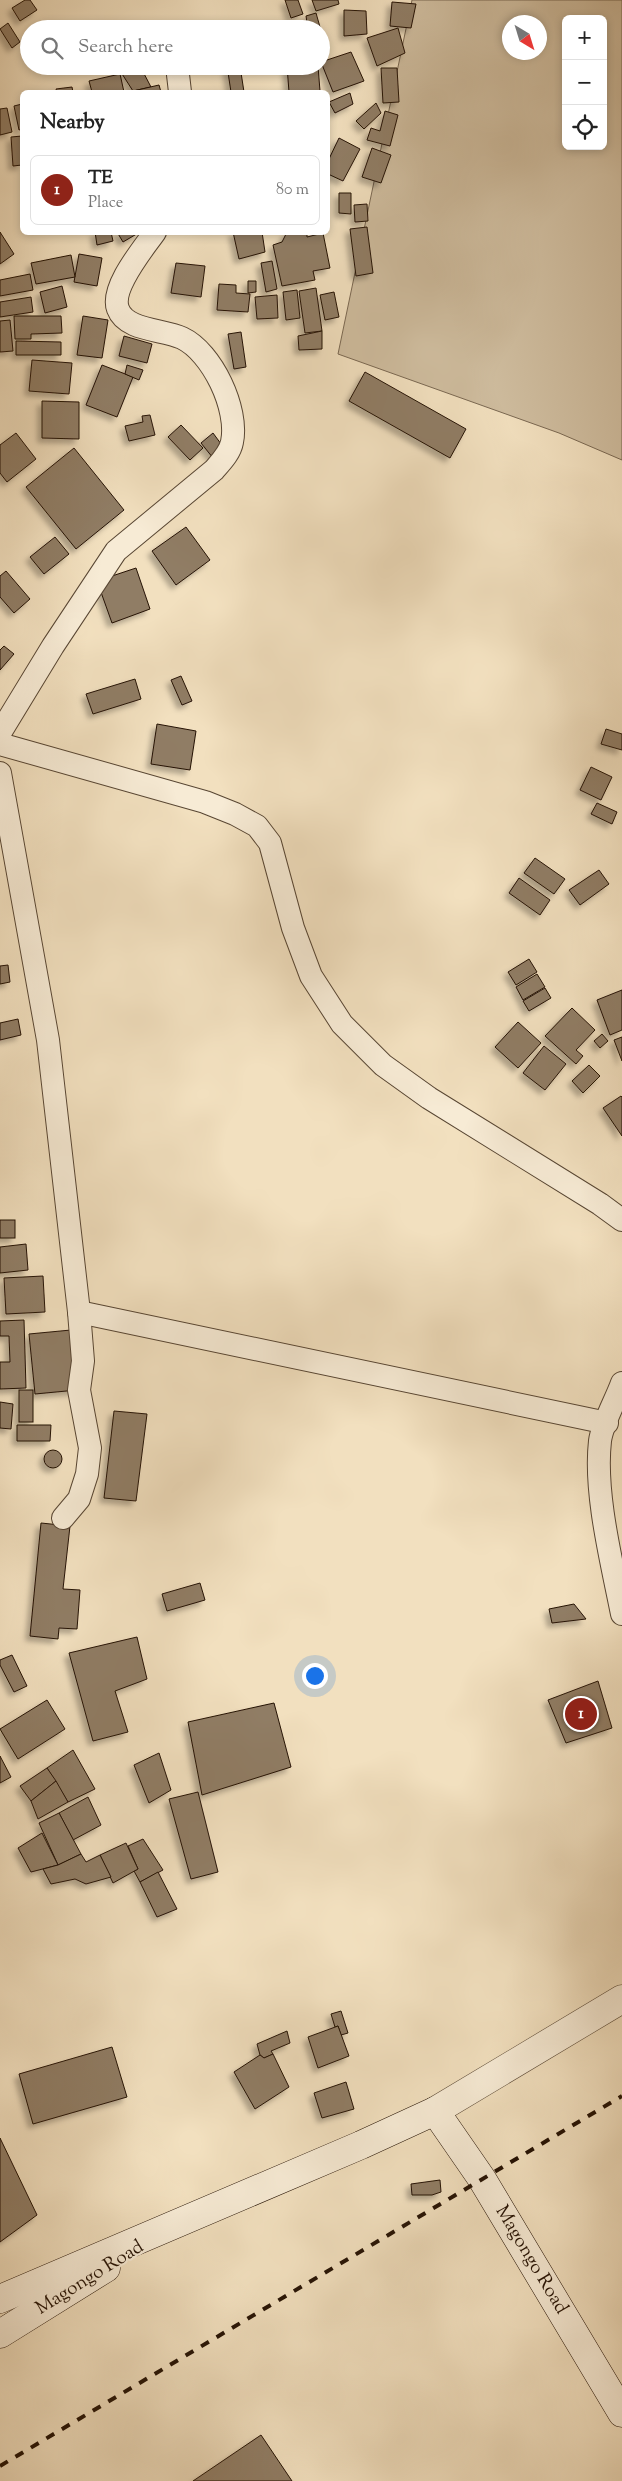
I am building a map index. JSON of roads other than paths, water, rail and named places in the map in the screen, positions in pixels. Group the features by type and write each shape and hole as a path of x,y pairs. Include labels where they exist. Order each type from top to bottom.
{"main road":[{"name":"Magongo Road","path":"0,2299 361,2145 435,2111 622,1999"},
{"name":"Magongo Road","path":"435,2111 482,2179 622,2413"},
{"name":"Magongo Road","path":"0,2334 180,2222"}],"street":[{"path":"178,75 180,90"},
{"path":"0,733 53,646 116,551 214,470 226,455 232,441 231,417 224,390 212,367 196,348 182,338 130,322 118,309 117,299 122,282 153,235"},
{"path":"0,744 206,802 257,826 270,843 293,928 311,976 342,1024 383,1065 429,1098 592,1199 622,1220"},
{"path":"0,773 48,1040 79,1312 82,1360 79,1390 90,1448 87,1474 79,1499 62,1518"},
{"path":"79,1312 610,1433"},
{"path":"622,1384 610,1433 601,1487 611,1561 622,1614"}],"railway":[{"path":"0,2466 622,2096"}],"place":[{"name":"TE","path":"581,1714"}]}
